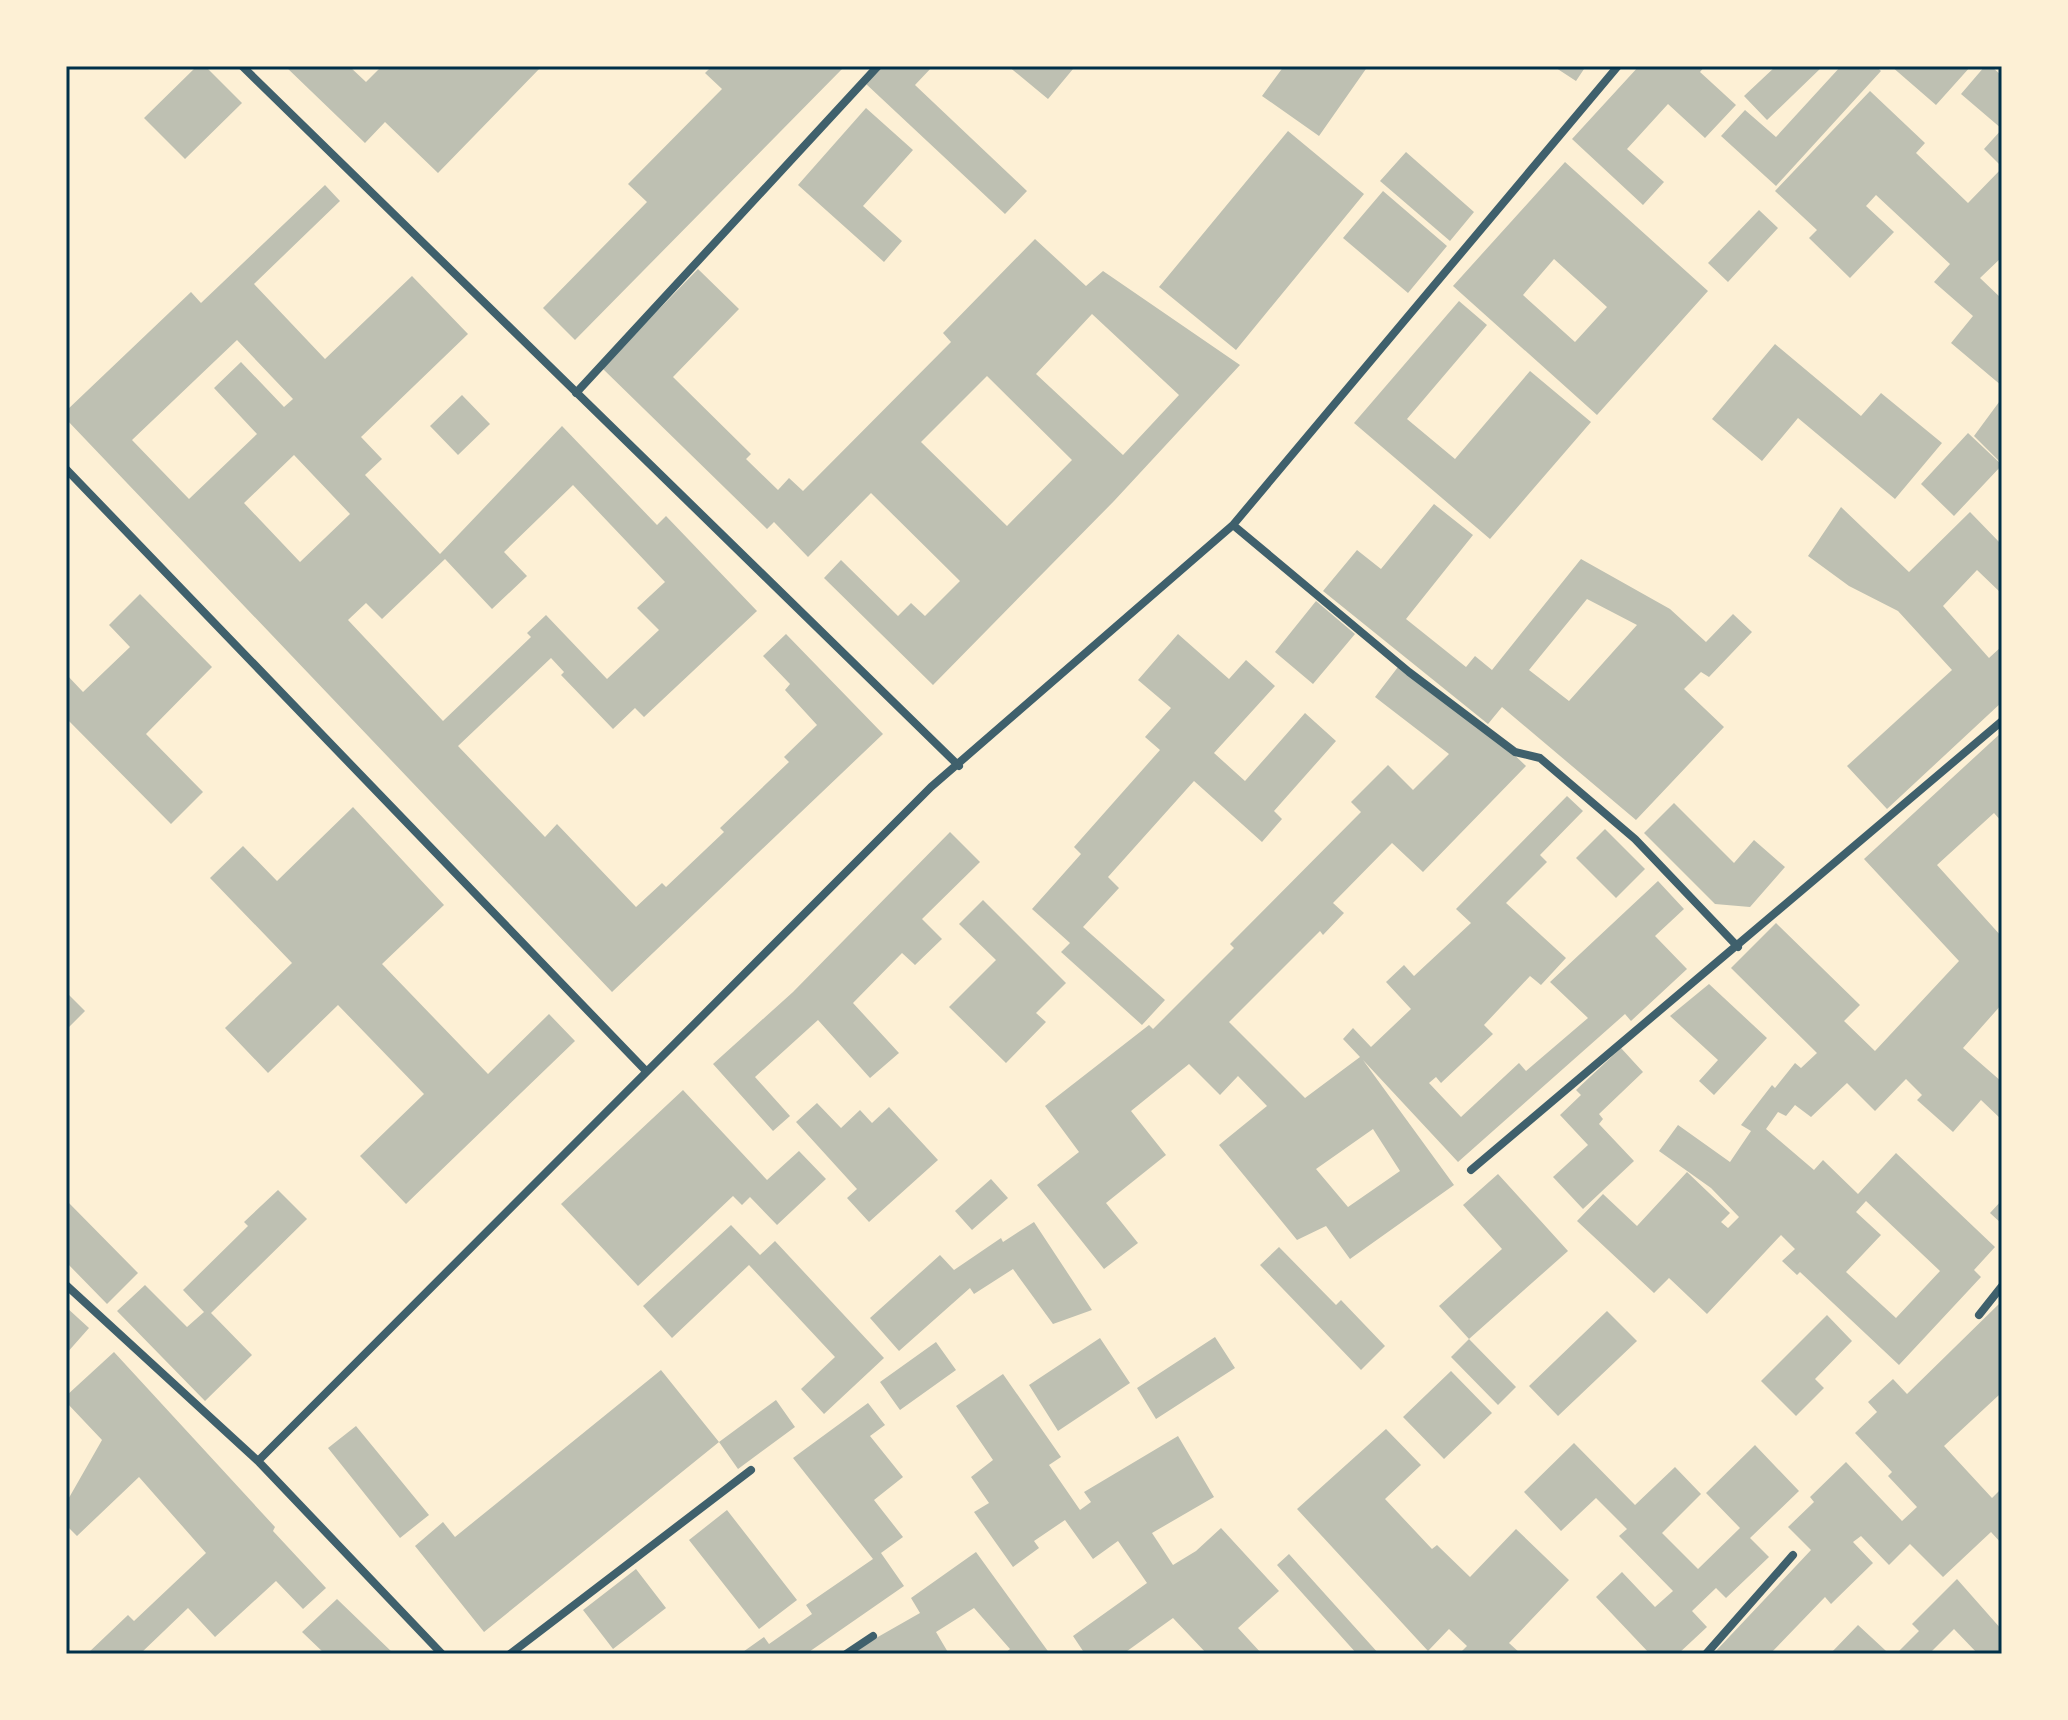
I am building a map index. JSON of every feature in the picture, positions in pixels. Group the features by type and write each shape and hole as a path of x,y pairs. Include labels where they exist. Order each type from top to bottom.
{"street":[{"path":"242,66 959,766"},
{"path":"576,393 878,66"},
{"path":"258,1461 931,787 959,766 1233,525 1618,66"},
{"path":"66,469 646,1071"},
{"path":"1233,525 1409,672 1515,752 1540,758 1635,839 1738,947"},
{"path":"1471,1170 2002,721"},
{"path":"66,1285 258,1461 442,1654"},
{"path":"1979,1315 2002,1286"},
{"path":"510,1654 751,1470"},
{"path":"1706,1654 1793,1555"},
{"path":"846,1654 873,1636"}],"building":[{"path":"197,66 205,66 242,103 185,159 144,118"},
{"path":"285,66 349,66 366,82 382,66 542,66 438,173 385,122 365,143"},
{"path":"712,66 845,66 575,340 543,308 647,202 628,184 722,89 705,73"},
{"path":"881,66 933,66 915,85 1027,191 1005,214 865,83"},
{"path":"1008,66 1069,66 1073,69 1048,99"},
{"path":"1284,66 1368,66 1319,136 1262,96"},
{"path":"1553,66 1586,66 1576,81"},
{"path":"1639,66 1705,66 1700,72 1736,105 1705,138 1668,104 1627,149 1664,182 1643,205 1572,139"},
{"path":"1776,66 1823,66 1767,120 1744,96"},
{"path":"1841,66 1876,66 1881,71 1776,186 1721,136 1745,110 1776,137"},
{"path":"1891,66 1971,66 1936,105"},
{"path":"1985,66 1991,66 2002,76 2002,129 1961,94"},
{"path":"1870,91 1925,143 1916,153 1968,203 2002,168 2002,257 1980,278 2002,299 2002,386 1951,343 1973,316 1934,282 1950,264 1876,195 1866,206 1894,232 1850,278 1809,238 1817,230 1775,191"},
{"path":"866,108 913,150 863,206 902,241 884,262 798,185"},
{"path":"2002,129 2002,167 1984,149"},
{"path":"1288,131 1364,194 1236,350 1159,287"},
{"path":"1406,152 1474,212 1450,241 1380,181"},
{"path":"1565,162 1708,291 1597,415 1453,286","holes":["1554,259 1607,307 1575,342 1523,295"]},
{"path":"325,185 340,201 254,284 325,359 412,276 468,334 361,437 382,459 365,475 440,554 562,426 657,525 666,516 757,611 644,717 635,708 613,729 561,675 564,672 551,658 458,746 545,837 557,824 636,907 662,883 666,887 724,832 720,828 789,762 784,757 817,725 785,690 790,684 763,656 786,634 883,734 612,992 66,419 66,411 191,292 201,303","holes":["237,340 293,399 284,407 241,362 214,388 257,434 189,499 132,440","294,455 350,514 300,562 244,503","573,485 665,582 637,608 659,630 607,679 546,615 527,633 531,637 443,721 348,620 366,603 382,619 445,559 492,609 527,576 504,552"]},
{"path":"1383,191 1447,246 1408,293 1343,238"},
{"path":"1759,210 1778,228 1728,282 1708,263"},
{"path":"1035,239 1086,286 1103,271 1240,365 1114,501 933,685 824,578 841,560 898,616 911,603 925,616 960,581 871,493 808,557 774,522 767,529 602,368 698,269 739,309 673,377 751,454 746,459 778,490 789,478 803,491 951,342 943,333","holes":["1092,314 1179,395 1123,455 1036,374","987,376 1072,460 1007,526 921,442"]},
{"path":"1459,301 1487,325 1407,419 1455,459 1530,371 1591,422 1490,539 1354,423"},
{"path":"1775,344 1861,416 1881,393 1942,443 1895,499 1798,418 1762,461 1712,419"},
{"path":"462,395 490,424 458,455 430,426"},
{"path":"2002,398 2002,464 1974,436"},
{"path":"1968,433 2002,465 1954,516 1921,484"},
{"path":"1434,504 1473,535 1406,619 1466,667 1475,656 1492,670 1581,559 1670,609 1706,642 1733,614 1752,632 1709,677 1701,672 1684,689 1724,727 1636,820 1502,707 1488,724 1323,591 1357,550 1381,569","holes":["1587,599 1637,625 1569,701 1529,670"]},
{"path":"1841,507 1909,572 1970,512 2002,545 2002,594 1977,570 1943,606 1989,658 2002,646 2002,702 1887,809 1847,766 1952,670 1898,611 1849,586 1808,556"},
{"path":"140,594 212,667 146,734 203,792 171,824 66,718 66,674 83,692 130,647 109,625"},
{"path":"1316,601 1355,634 1313,684 1275,652"},
{"path":"1178,634 1229,679 1246,660 1275,686 1214,753 1245,781 1305,713 1336,741 1274,811 1282,819 1262,842 1194,781 1108,877 1119,888 1083,927 1165,1000 1142,1025 1061,952 1070,943 1032,909 1081,854 1074,847 1160,750 1145,737 1171,708 1138,680"},
{"path":"1398,667 1505,746 1526,766 1423,872 1392,843 1333,903 1344,913 1323,935 1320,931 1229,1022 1305,1098 1360,1057 1343,1039 1353,1028 1371,1047 1411,1009 1386,982 1404,965 1414,976 1471,923 1456,909 1567,796 1583,811 1540,855 1547,862 1506,903 1566,958 1541,985 1530,976 1484,1025 1493,1034 1441,1083 1436,1077 1429,1083 1461,1117 1519,1063 1526,1071 1588,1018 1550,982 1658,881 1684,909 1655,936 1687,969 1631,1021 1625,1014 1458,1162 1363,1060 1454,1185 1350,1259 1326,1226 1297,1240 1219,1145 1267,1106 1238,1076 1220,1095 1189,1064 1131,1111 1166,1155 1106,1203 1138,1243 1104,1269 1037,1185 1079,1152 1045,1106 1149,1025 1153,1029 1234,948 1230,944 1361,812 1351,802 1388,765 1413,790 1449,754 1375,697","holes":["1373,1129 1400,1171 1348,1207 1316,1169"]},
{"path":"2002,732 2002,822 1994,813 1937,865 2002,937 2002,1004 1963,1048 2002,1082 2002,1120 1981,1100 1953,1132 1917,1100 1922,1095 1906,1079 1875,1111 1847,1083 1811,1117 1795,1105 1786,1116 1778,1112 1766,1129 1814,1170 1823,1160 1858,1194 1896,1153 1995,1247 1974,1270 1981,1277 1899,1365 1800,1272 1797,1275 1782,1261 1795,1249 1781,1235 1707,1314 1669,1278 1654,1293 1577,1221 1603,1194 1637,1226 1687,1172 1730,1213 1721,1222 1728,1228 1739,1217 1711,1188 1659,1151 1678,1125 1730,1162 1751,1131 1741,1125 1772,1085 1775,1088 1795,1063 1801,1068 1817,1053 1731,968 1776,923 1860,1005 1844,1021 1875,1051 1959,961 1864,859","holes":["1866,1201 1940,1271 1896,1318 1846,1272 1881,1235 1856,1212"]},
{"path":"1674,803 1734,863 1754,840 1785,867 1750,907 1715,904 1644,833"},
{"path":"353,807 444,905 382,964 488,1074 549,1014 575,1041 406,1204 360,1156 424,1094 338,1005 268,1073 225,1028 292,963 210,878 243,846 277,881"},
{"path":"1605,829 1645,869 1616,898 1576,858"},
{"path":"950,832 980,862 922,919 942,939 915,965 902,953 853,1003 899,1053 870,1078 818,1020 755,1077 790,1116 773,1131 713,1064 793,992"},
{"path":"983,900 1066,983 1036,1013 1046,1022 1006,1063 949,1007 996,960 959,924"},
{"path":"1709,984 1767,1038 1714,1095 1699,1081 1718,1060 1670,1016"},
{"path":"66,992 85,1011 66,1030"},
{"path":"1621,1048 1643,1072 1599,1114 1603,1119 1599,1124 1634,1161 1583,1209 1553,1177 1588,1145 1560,1115 1581,1095 1576,1090"},
{"path":"683,1090 767,1180 799,1151 826,1179 777,1225 750,1197 742,1205 733,1196 638,1286 561,1204"},
{"path":"817,1103 841,1128 860,1110 872,1123 889,1107 938,1160 869,1222 847,1198 857,1189 796,1122"},
{"path":"1498,1174 1568,1251 1469,1339 1439,1306 1502,1249 1463,1205"},
{"path":"991,1179 1008,1198 972,1230 955,1211"},
{"path":"278,1190 307,1219 211,1313 252,1355 205,1401 117,1311 145,1285 187,1327 204,1312 183,1290 248,1226 244,1222"},
{"path":"66,1200 138,1273 107,1304 66,1262"},
{"path":"2002,1200 2002,1224 1990,1213"},
{"path":"1034,1222 1092,1310 1053,1324 1013,1269 974,1294 970,1288 899,1351 870,1318 940,1255 954,1270 1001,1238 1003,1242"},
{"path":"731,1225 760,1255 775,1241 884,1358 824,1414 801,1389 835,1357 749,1265 672,1338 643,1306"},
{"path":"1279,1247 1336,1305 1341,1300 1385,1346 1361,1370 1260,1265"},
{"path":"2002,1301 2002,1398 1999,1395 1944,1446 1992,1498 2002,1488 2002,1544 1991,1532 1943,1577 1910,1544 1889,1565 1861,1536 1853,1542 1873,1563 1831,1604 1825,1597 1770,1654 1713,1654 1811,1550 1788,1527 1814,1502 1810,1497 1846,1462 1902,1521 1917,1507 1888,1476 1892,1472 1855,1433 1877,1412 1868,1402 1893,1379 1907,1394"},
{"path":"66,1307 89,1328 66,1354"},
{"path":"1607,1311 1637,1341 1558,1416 1529,1386"},
{"path":"1827,1315 1852,1341 1815,1379 1824,1388 1796,1416 1761,1381"},
{"path":"1215,1337 1235,1368 1156,1419 1137,1388"},
{"path":"1100,1338 1130,1383 1058,1431 1029,1385"},
{"path":"1469,1339 1516,1387 1498,1405 1451,1357"},
{"path":"936,1342 956,1370 900,1410 880,1382"},
{"path":"114,1352 275,1527 273,1531 326,1588 303,1609 276,1581 215,1637 188,1608 140,1654 87,1654 128,1615 134,1621 206,1553 139,1477 77,1536 66,1525 66,1503 102,1440 66,1402 66,1396"},
{"path":"661,1370 719,1442 484,1632 415,1546 443,1522 455,1537"},
{"path":"1451,1371 1492,1413 1444,1459 1403,1417"},
{"path":"1003,1374 1061,1457 1049,1465 1080,1510 1091,1502 1084,1492 1178,1436 1214,1497 1152,1533 1173,1565 1196,1551 1221,1528 1279,1591 1238,1628 1262,1654 1207,1654 1173,1618 1123,1654 1085,1654 1073,1636 1147,1583 1118,1541 1093,1559 1065,1520 1034,1541 1039,1548 1013,1567 974,1512 989,1503 971,1477 993,1460 956,1406"},
{"path":"776,1400 795,1427 738,1469 719,1442"},
{"path":"868,1403 885,1425 870,1436 903,1477 874,1500 903,1537 881,1553 904,1586 806,1654 740,1654 764,1637 769,1644 812,1614 806,1605 873,1559 793,1458"},
{"path":"356,1426 429,1515 400,1538 328,1448"},
{"path":"1386,1429 1421,1465 1385,1499 1432,1549 1437,1545 1470,1577 1516,1529 1569,1580 1509,1643 1521,1654 1459,1654 1467,1646 1449,1629 1428,1651 1297,1509"},
{"path":"1574,1443 1635,1505 1675,1467 1701,1494 1662,1533 1698,1569 1740,1528 1706,1493 1755,1445 1799,1491 1750,1538 1769,1557 1726,1598 1716,1588 1692,1611 1707,1627 1678,1654 1650,1654 1596,1597 1622,1572 1655,1607 1673,1591 1619,1536 1627,1529 1596,1498 1561,1531 1524,1492"},
{"path":"727,1510 797,1600 759,1629 689,1540"},
{"path":"976,1552 1050,1654 1004,1654 1010,1649 974,1608 936,1632 949,1654 848,1654 920,1613 911,1598"},
{"path":"1289,1554 1379,1654 1357,1654 1277,1565"},
{"path":"636,1569 666,1608 613,1649 583,1610"},
{"path":"1957,1579 2002,1630 2002,1654 1978,1654 1954,1629 1929,1654 1896,1654 1919,1631 1912,1624"},
{"path":"337,1599 394,1654 325,1654 302,1632"},
{"path":"1858,1625 1885,1650 1889,1654 1830,1654"}]}
